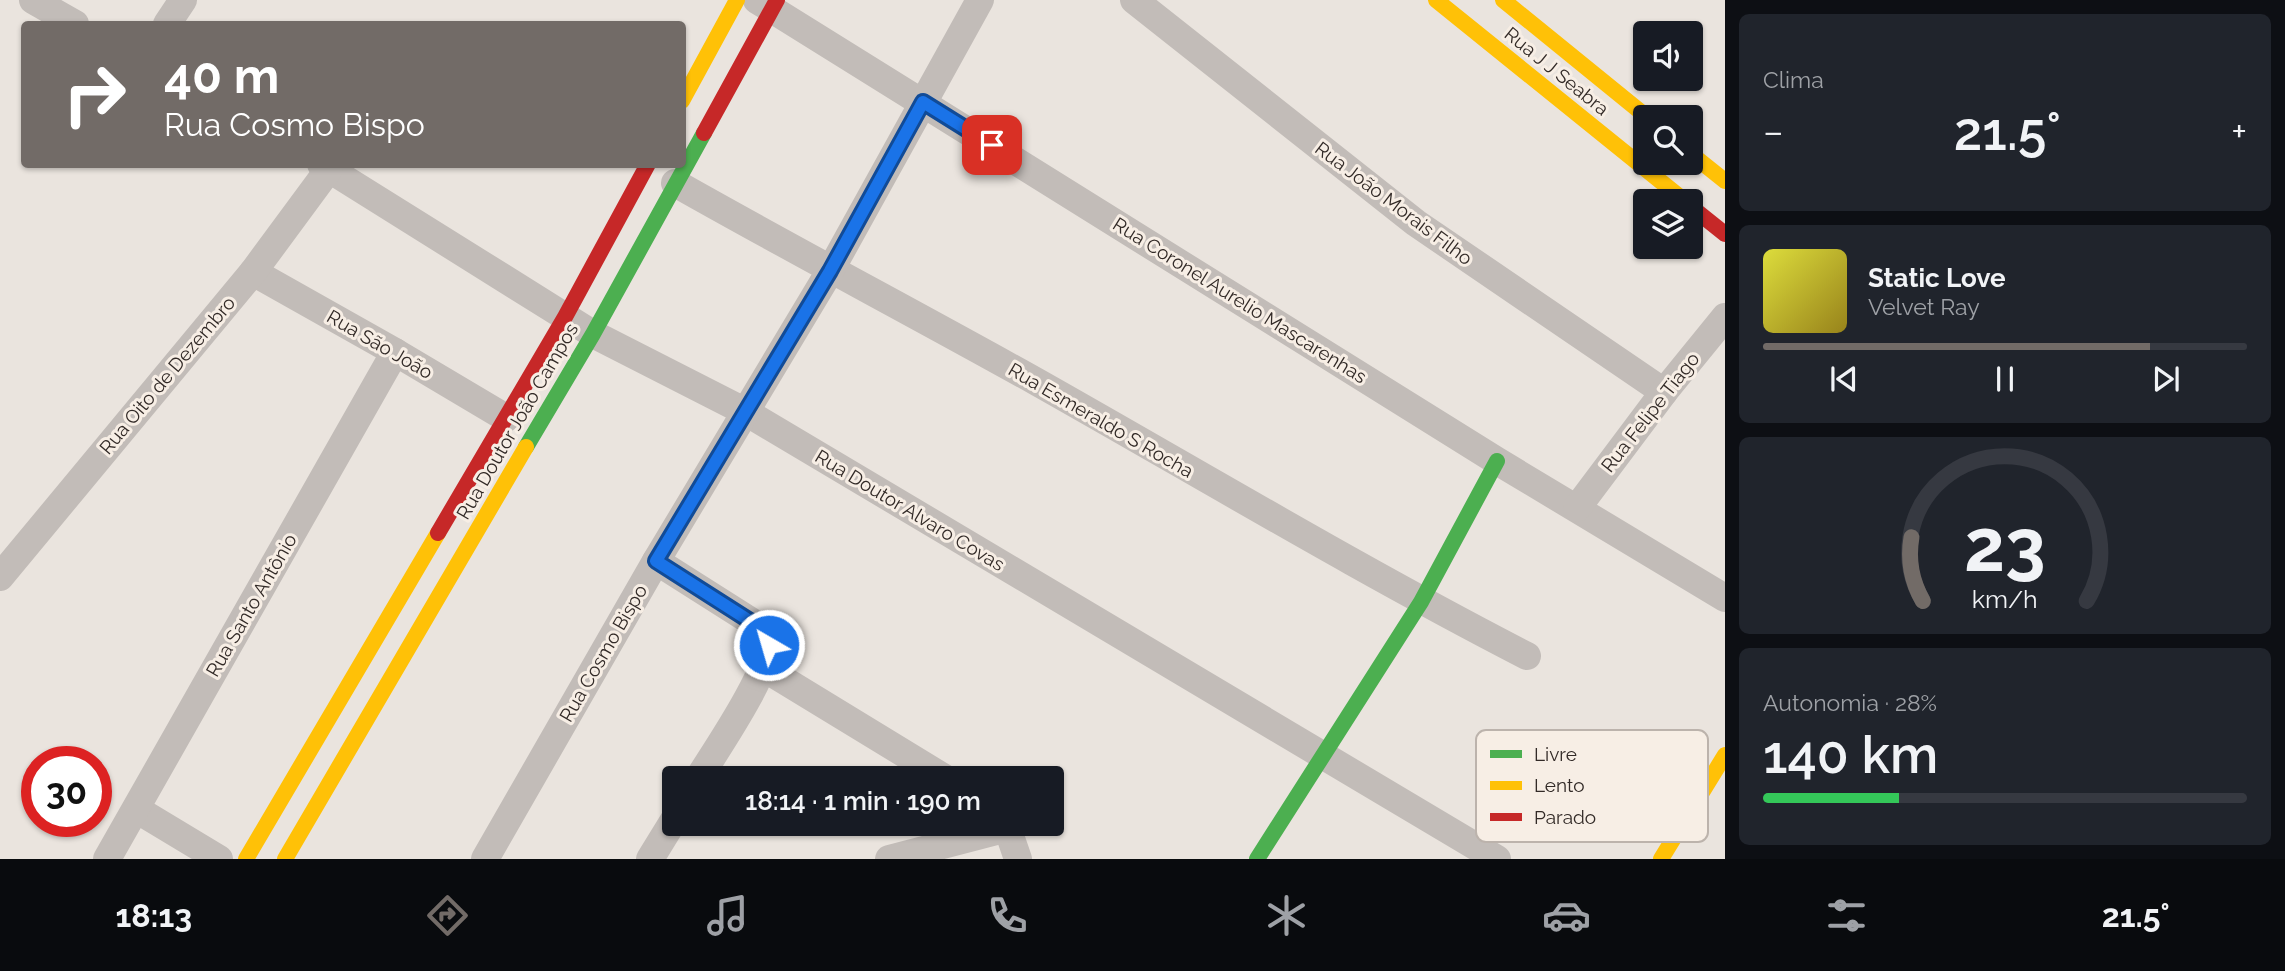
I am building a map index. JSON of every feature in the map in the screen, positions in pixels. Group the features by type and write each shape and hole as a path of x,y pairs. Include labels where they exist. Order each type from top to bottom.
{"street":[{"path":"33,0 70,21"},
{"path":"169,21 183,0"},
{"path":"686,94 737,0"},
{"name":"Rua Cosmo Bispo","path":"485,859 744,411 830,271 980,0"},
{"name":"Rua João Morais Filho","path":"1134,0 1416,223 1664,392"},
{"name":"Rua J J Seabra","path":"1436,0 1670,189"},
{"path":"1503,0 1633,106"},
{"name":"Rua Coronel Aurelio Mascarenhas","path":"769,3 1497,461 1725,598"},
{"name":"Rua Doutor João Campos","path":"686,162 769,3"},
{"path":"1703,163 1725,181"},
{"name":"Rua Oito de Dezembro","path":"0,577 253,271 324,168"},
{"name":"Rua Doutor Alvaro Covas","path":"327,168 593,334 744,411 1497,859"},
{"name":"Rua Doutor João Campos","path":"246,859 565,317 646,168"},
{"name":"Rua Doutor João Campos","path":"285,859 593,334 683,168"},
{"name":"Rua Esmeraldo S Rocha","path":"675,183 830,271 1035,381 1421,602 1527,656"},
{"path":"1703,216 1725,234"},
{"name":"Rua São João","path":"253,271 506,418"},
{"name":"Rua Felipe Tiago","path":"1577,508 1664,392 1725,317"},
{"name":"Rua Santo Antônio","path":"107,859 395,352"},
{"path":"1256,859 1421,602 1497,461"},
{"path":"656,561 764,630 769,639 764,668 706,766"},
{"path":"764,668 925,766"},
{"path":"1708,783 1725,755"},
{"path":"136,809 219,859"},
{"path":"650,859 664,836"},
{"path":"940,847 948,836"},
{"path":"889,859 975,836"},
{"path":"1010,836 1018,859"},
{"path":"1661,859 1671,842"}],"traffic: fast":[{"path":"686,166 704,133"},
{"path":"526,447 593,334 685,168"},
{"path":"1257,859 1421,602 1497,461"}],"traffic: slow":[{"path":"686,94 737,0"},
{"path":"1436,0 1670,189"},
{"path":"1503,0 1633,106"},
{"path":"1703,163 1725,181"},
{"path":"285,859 526,447"},
{"path":"246,859 438,533"},
{"path":"1708,783 1725,755"},
{"path":"1661,859 1671,842"}],"traffic: jam":[{"path":"704,133 777,0"},
{"path":"438,533 565,317 646,168"},
{"path":"1703,216 1725,234"}],"route":[{"path":"769,645 768,634 764,630 656,561 830,271 923,102 992,145"}]}
